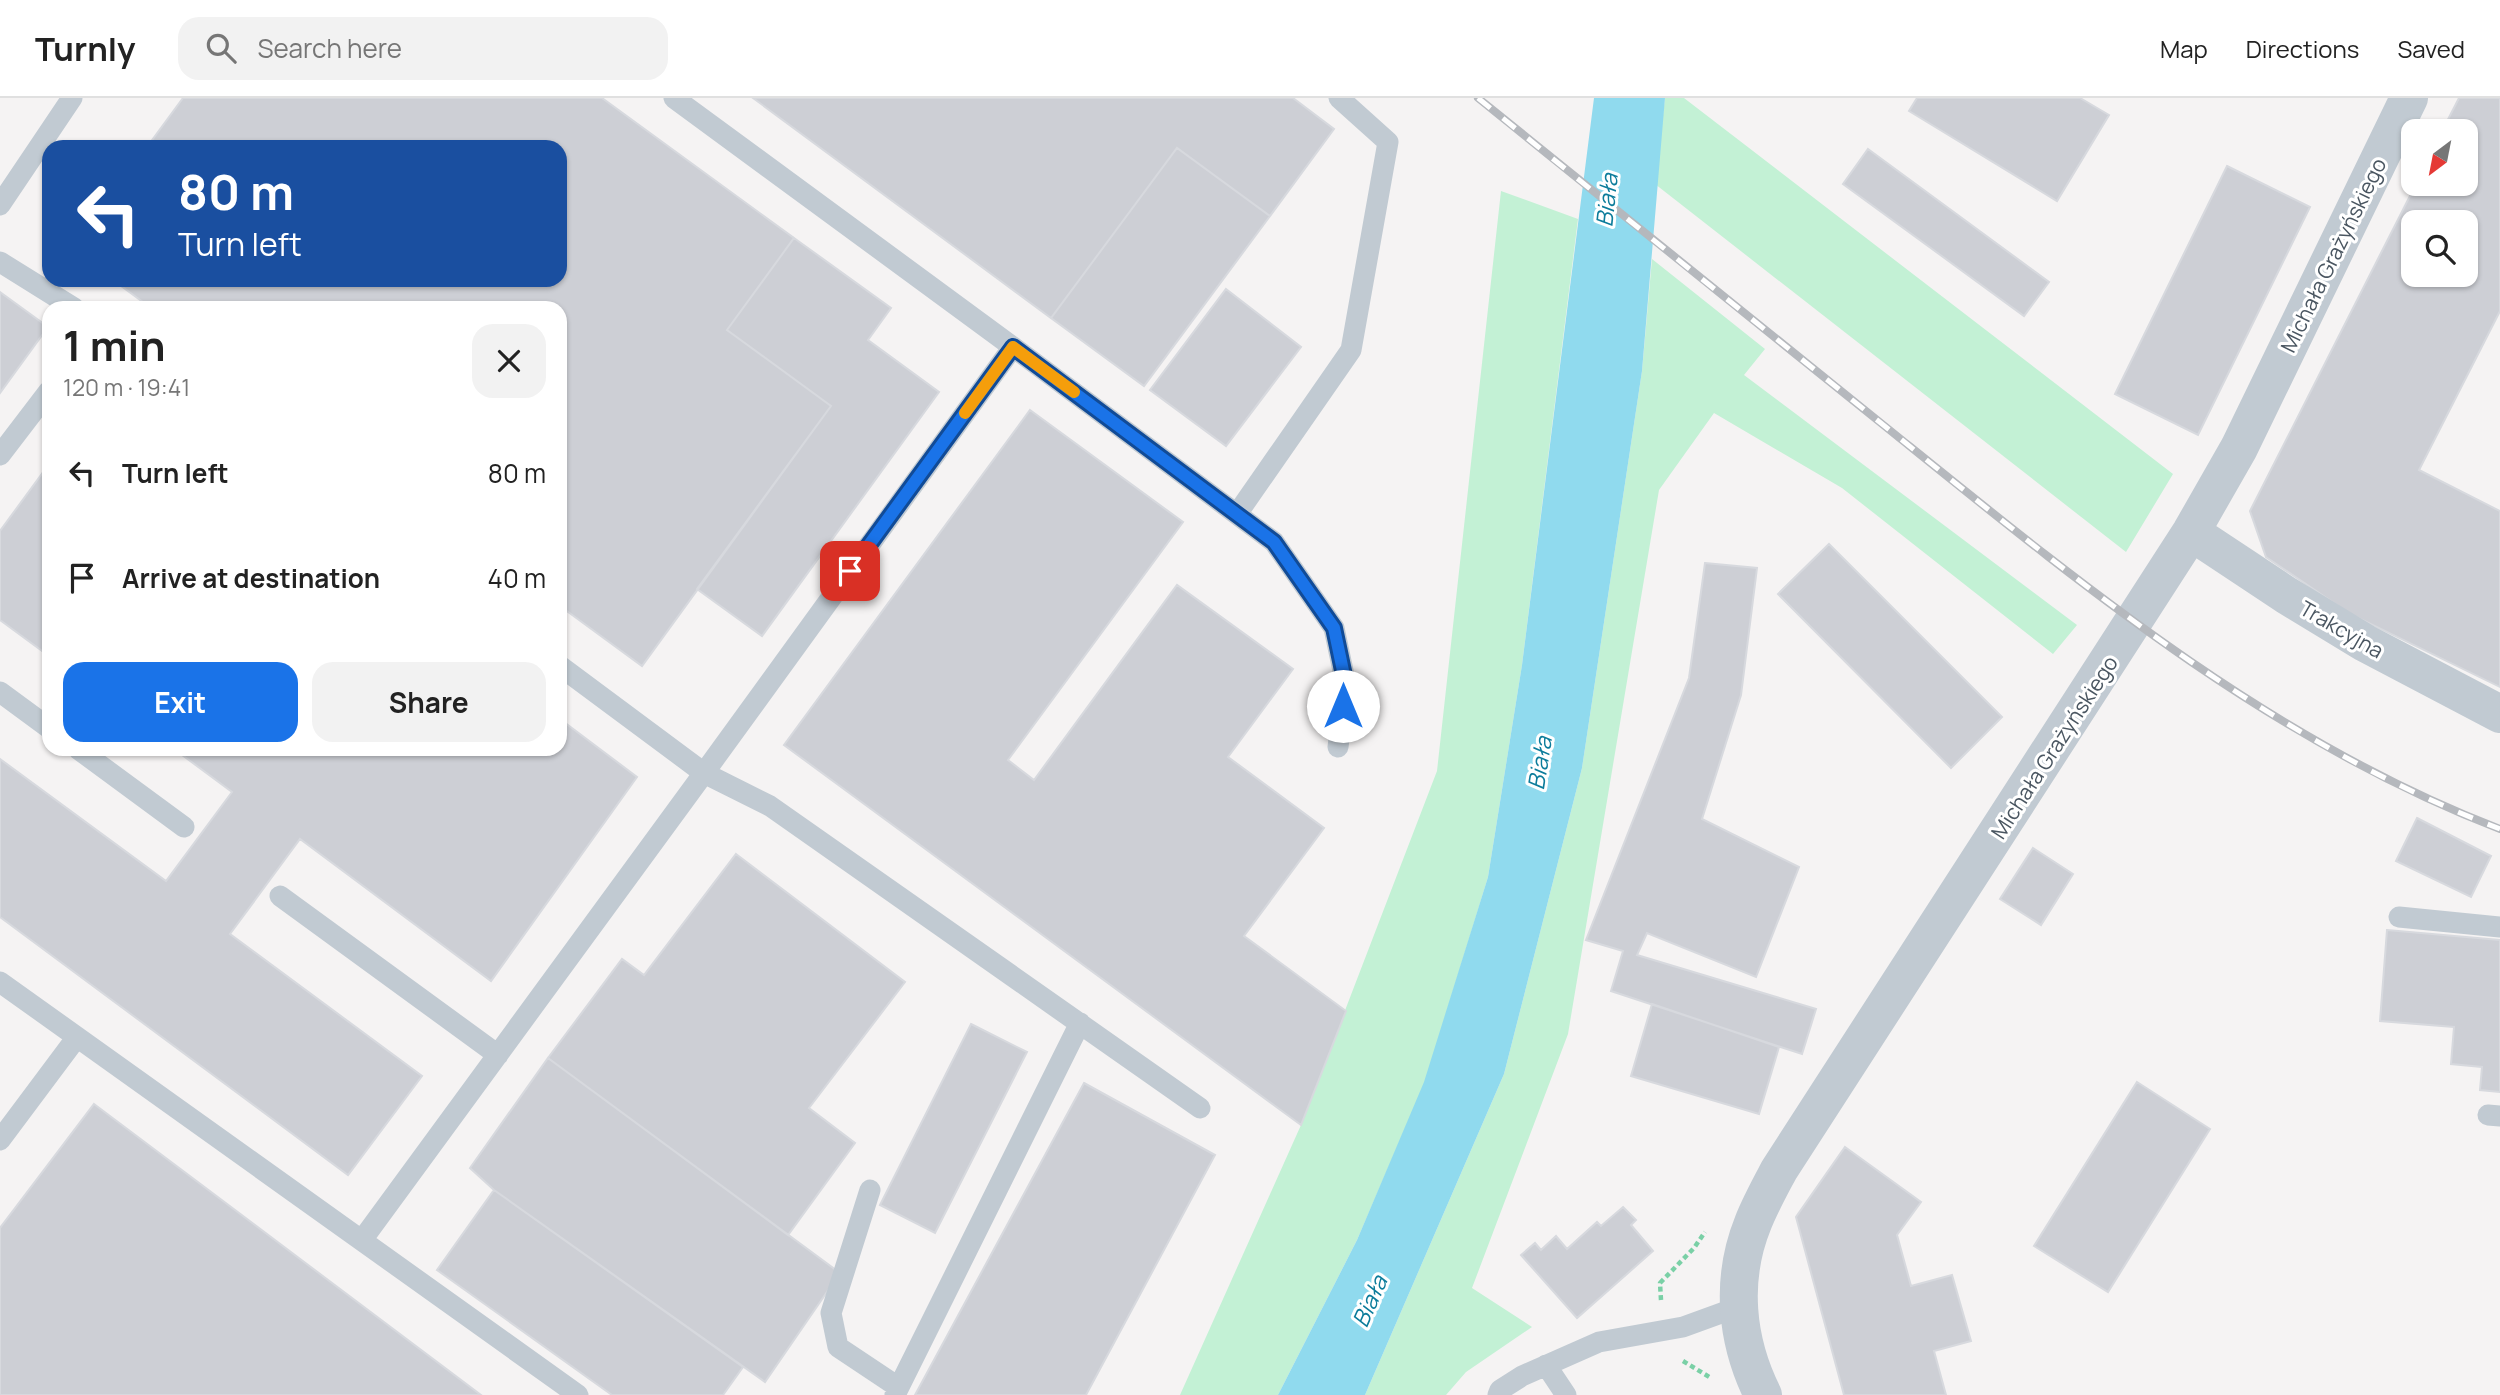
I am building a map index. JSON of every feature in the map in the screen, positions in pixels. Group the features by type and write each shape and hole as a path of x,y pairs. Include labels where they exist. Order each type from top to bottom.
{"street":[{"name":"Michała Grażyńskiego","path":"1763,1395 1745,1350 1738,1307 1739,1270 1753,1223 1779,1170 2191,531 2239,448 2409,98"},
{"name":"Trakcyjna","path":"2191,531 2286,596 2365,643 2500,714"}],"lane":[{"path":"44,140 72,98"},
{"path":"674,98 1274,542 1334,628 1346,685 1338,747"},
{"path":"1237,514 1350,350 1388,142 1339,98"},
{"path":"0,205 42,143"},
{"path":"0,262 63,301"},
{"path":"362,1240 1013,347"},
{"path":"0,455 42,400"},
{"path":"567,671 704,773 770,806 1200,1108"},
{"path":"0,692 42,723"},
{"path":"88,756 184,827"},
{"path":"280,896 498,1055"},
{"path":"2399,917 2500,927"},
{"path":"0,982 578,1395"},
{"path":"870,1190 831,1313 838,1347 897,1391 1080,1023"},
{"path":"0,1140 76,1037"},
{"path":"1498,1395 1500,1390 1522,1376 1599,1342 1683,1326 1738,1307"},
{"path":"1546,1365 1566,1395"}],"green space":[{"path":"1665,98 1684,98 2173,474 2126,552 1655,184"},
{"path":"1501,191 1578,219 1522,665 1488,877 1425,1082 1357,1240 1278,1395 1180,1395 1301,1125 1437,771"},
{"path":"1652,259 1765,349 1744,375 2077,625 2053,654 1842,488 1714,413 1659,490 1568,1034 1472,1288 1532,1327 1466,1372 1446,1395 1365,1395 1504,1074 1582,768 1642,371"}],"water":[{"name":"Biała","path":"1594,98 1665,98 1642,371 1582,768 1504,1074 1365,1395 1278,1395 1357,1240 1424,1082 1488,877 1522,665"}],"building":[{"path":"183,98 602,98 794,238 727,330 831,406 642,666 567,611 567,301 142,301 122,287 567,287 567,140 152,140"},
{"path":"753,98 1293,98 1334,129 1270,216 1177,148 1051,318"},
{"path":"1917,98 2080,98 2109,115 2057,201 1909,111"},
{"path":"2459,98 2500,98 2500,311 2419,470 2500,511 2500,687 2350,614 2266,557 2250,511 2401,214 2401,287 2478,287 2478,210 2403,210 2410,196 2478,196 2478,119 2448,119"},
{"path":"1177,148 1270,216 1144,386 1051,318"},
{"path":"1868,149 2049,282 2024,316 1843,184"},
{"path":"2227,166 2310,207 2198,435 2115,394"},
{"path":"794,238 891,308 868,340 939,392 762,636 697,589 831,406 727,330"},
{"path":"1226,289 1301,347 1226,446 1150,390"},
{"path":"0,292 42,323 42,335 0,393"},
{"path":"1030,410 1183,522 1008,760 1034,780 1177,585 1293,669 1228,757 1324,828 1244,936 1346,1011 1301,1125 784,745"},
{"path":"42,474 42,651 0,620 0,531"},
{"path":"1829,544 2002,717 1951,768 1778,594"},
{"path":"1705,563 1757,568 1741,695 1702,819 1799,867 1756,977 1647,933 1637,955 1816,1009 1802,1054 1611,991 1623,951 1586,940 1689,678"},
{"path":"567,724 637,777 491,981 300,839 230,934 422,1076 348,1175 0,917 0,759 166,881 232,792 183,756 567,756"},
{"path":"2417,818 2491,856 2471,897 2396,861"},
{"path":"2033,848 2073,874 2041,925 2000,899"},
{"path":"736,854 905,982 809,1108 855,1143 788,1235 548,1058 622,959 644,975"},
{"path":"2387,930 2500,940 2500,1092 2480,1090 2482,1067 2451,1064 2454,1027 2380,1021"},
{"path":"1652,1004 1779,1047 1759,1114 1631,1076"},
{"path":"971,1024 1027,1052 935,1233 880,1205"},
{"path":"548,1058 840,1273 765,1382 494,1190 470,1168"},
{"path":"2137,1082 2210,1129 2108,1292 2034,1246"},
{"path":"1084,1083 1215,1155 1086,1395 915,1395"},
{"path":"94,1104 481,1395 0,1395 0,1228"},
{"path":"1845,1147 1921,1202 1897,1235 1911,1286 1952,1275 1971,1341 1934,1351 1946,1395 1844,1395 1796,1217"},
{"path":"494,1190 743,1367 723,1395 612,1395 437,1270"},
{"path":"1623,1207 1636,1220 1631,1225 1653,1251 1577,1318 1521,1255 1535,1243 1541,1250 1556,1236 1567,1249 1597,1222 1601,1226"}],"railway":[{"path":"1478,98 1967,493 2110,604 2259,706 2336,752 2417,793 2500,829"}],"slow traffic":[{"path":"965,413 1013,347 1074,392"}],"route":[{"path":"850,571 1013,347 1274,542 1334,628 1346,685 1343,706"}]}
